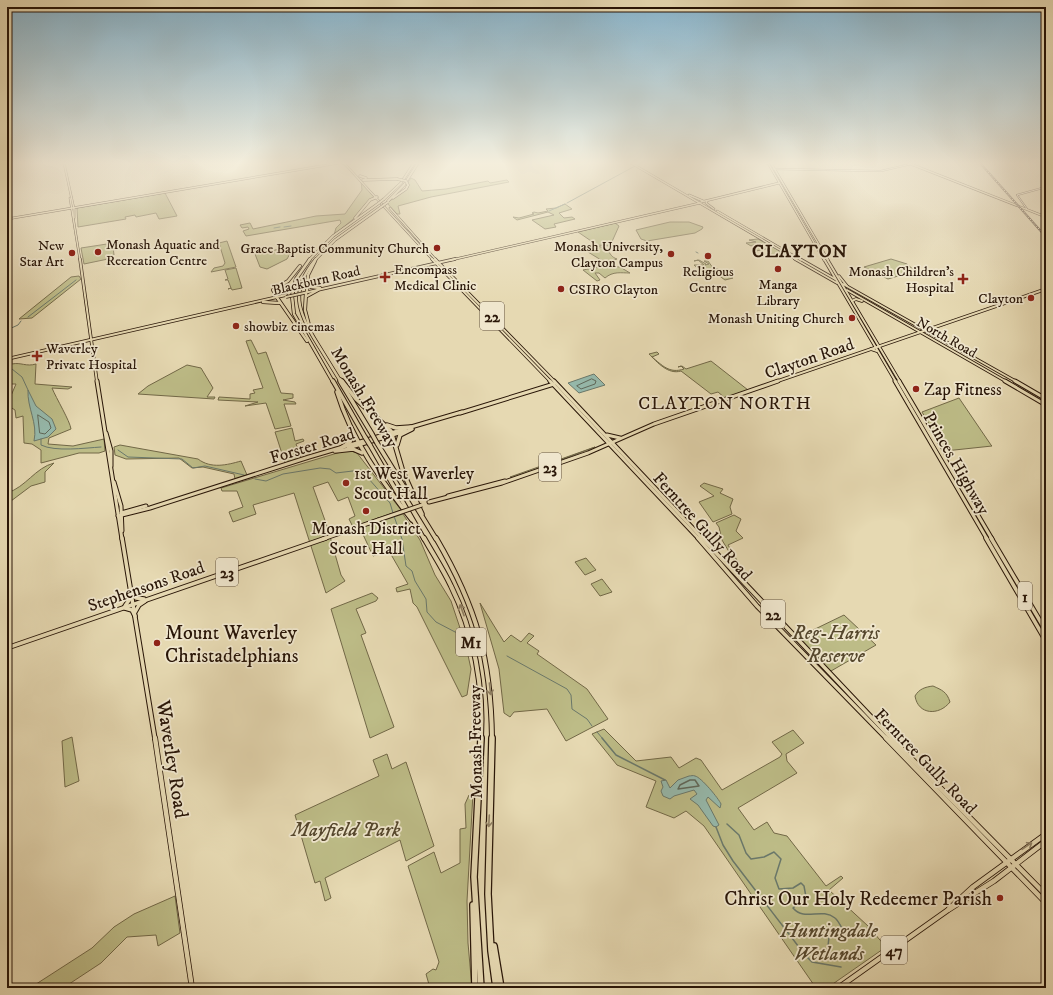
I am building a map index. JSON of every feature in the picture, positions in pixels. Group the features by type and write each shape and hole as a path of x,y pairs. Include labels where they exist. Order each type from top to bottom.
{"highway":[{"path":"346,228 362,209"},
{"name":"Monash Freeway","path":"371,209 312,255 300,270 296,280 292,302 294,314 423,536 460,604 471,640 477,672 482,725 474,876 482,988"},
{"name":"Monash Freeway","path":"377,209 322,252 310,264 301,279 298,302 303,320 458,580 472,610 482,642 489,677 492,719 488,869 490,928 496,988"},
{"path":"322,252 310,270 305,292 305,310 308,322 323,354"},
{"path":"273,291 288,281 312,255"},
{"path":"307,283 312,287 320,289"},
{"path":"271,287 280,287"},
{"path":"306,298 310,292 320,289"},
{"path":"277,298 317,354"},
{"path":"263,302 277,302 285,310"},
{"path":"333,370 356,399 382,422 392,434 398,450 403,472 430,531"},
{"path":"336,388 341,408 358,444 423,536"},
{"path":"382,422 393,427 411,428"},
{"path":"398,450 398,437 411,428"},
{"path":"341,448 351,440 351,430"},
{"path":"335,452 353,449 365,455"},
{"path":"474,876 472,926 475,988"},
{"path":"490,928 501,988"}],"main road":[{"path":"7,218 60,209"},
{"name":"Waverley Road","path":"72,209 85,289 91,340 110,452 113,481 118,501 192,988"},
{"name":"Ferntree Gully Road","path":"388,209 569,399 606,435 611,443 796,639 1009,860 1046,903"},
{"name":"Ferntree Gully Road","path":"390,209 437,262"},
{"name":"Blackburn Road","path":"97,338 232,309 670,209"},
{"path":"714,209 839,284"},
{"path":"715,209 843,284"},
{"name":"Princes Highway","path":"796,209 836,280 911,402 914,412 1046,641"},
{"name":"Princes Highway","path":"797,209 846,288 877,347 877,351 904,398 914,412 1046,631"},
{"path":"1029,209 1046,217"},
{"path":"1029,209 1046,217"},
{"name":"Blackburn Road","path":"437,262 663,211"},
{"path":"737,222 754,233 753,234 776,244"},
{"path":"431,263 437,262"},
{"path":"816,267 824,269 832,267"},
{"path":"836,273 846,288"},
{"path":"831,279 846,296"},
{"name":"North Road","path":"839,284 1046,399"},
{"name":"North Road","path":"846,288 871,305 1046,405"},
{"name":"Clayton Road","path":"611,443 654,424 1046,288"},
{"path":"273,291 277,298"},
{"path":"273,291 277,298"},
{"path":"276,294 285,296"},
{"name":"Blackburn Road","path":"97,338 277,298"},
{"path":"852,301 856,299 871,305"},
{"path":"227,312 232,309"},
{"path":"7,359 97,338"},
{"path":"84,341 97,338"},
{"path":"871,349 877,351"},
{"name":"Ferntree Gully Road","path":"525,353 548,379 554,383 556,387 569,399"},
{"path":"548,379 546,385 556,387"},
{"name":"Forster Road","path":"120,514 156,505 335,452 554,383"},
{"name":"Ferntree Gully Road","path":"594,424 717,559 757,606 793,641 920,774 1009,860"},
{"path":"606,435 620,438"},
{"name":"Stephensons Road","path":"429,502 511,480 588,453 611,443"},
{"name":"Forster Road","path":"272,470 358,444"},
{"name":"Stephensons Road","path":"7,648 429,502 511,480"},
{"path":"481,487 485,488"},
{"name":"Waverley Road","path":"118,501 122,519 122,535"},
{"path":"120,506 125,510 133,511"},
{"path":"122,519 133,511"},
{"path":"131,590 139,599 148,599"},
{"path":"132,596 123,607 132,610 135,615"},
{"path":"135,615 139,605 148,599"},
{"name":"47","path":"948,910 973,887 1046,834"},
{"name":"47","path":"838,988 948,910 975,894 1046,842"},
{"name":"Ferntree Gully Road","path":"1014,866 1046,895"}],"green space":[{"path":"77,209 174,209 177,216 159,219 156,213 136,217 135,215 125,217 126,219 78,227"},
{"path":"348,209 362,209 358,215 334,235 336,228 341,223 340,220 246,236 243,231 249,229 248,227 242,228 240,225 250,223 253,229 316,216 345,214"},
{"path":"393,209 399,209 400,214 397,214"},
{"path":"546,209 571,209 559,213 564,218 572,217 575,219 554,224 556,227 545,229 532,220 554,215 548,212 517,220 513,217 519,218 534,214 532,213 534,212 538,213 548,211"},
{"path":"670,222 689,222 703,227 695,233 647,241 641,239 636,230"},
{"path":"615,223 619,226 610,246 597,245 578,232"},
{"path":"758,239 785,255 777,253 774,256 766,249 756,251 754,249 758,246 756,244 751,246 746,243 756,242 749,240"},
{"path":"227,241 236,267 211,272 214,268 223,266 225,263 219,243"},
{"name":"Monash Aquatic and Recreation Centre","path":"120,242 121,249 114,250 113,247 114,255 108,257 108,259 84,264 81,248"},
{"path":"584,245 605,248 617,259 606,263 588,252 588,249"},
{"path":"292,248 287,259 267,269 260,267 255,254"},
{"path":"891,259 907,264 915,271 888,279 864,267"},
{"path":"698,260 706,264 705,265 709,264 704,261 708,261 713,268 725,271 723,273 733,278 725,280 711,270 701,272 694,265 704,265"},
{"path":"603,266 620,267 630,273 614,273 605,278 599,273 595,273 600,280 597,281 583,270"},
{"path":"236,268 242,288 232,290 228,280 225,280 228,279 225,270"},
{"path":"79,276 81,279 32,318 19,319 71,277"},
{"path":"251,340 258,354 266,352 281,393 293,394 293,398 283,400 295,402 296,404 284,404 291,426 275,429 266,403 245,406 258,402 218,400 219,397 250,399 250,394 255,393 253,390 263,388 246,341"},
{"path":"657,352 659,354 652,357 649,354"},
{"path":"652,357 670,370 684,369 681,366 686,369 711,361 748,390 725,398 718,392 711,394 681,371 676,372 672,371 663,367"},
{"path":"12,359 12,364 36,364 35,384 72,387 68,389 52,388 71,429 49,438 48,444 73,446 104,439 105,451 99,453 79,453 41,463 41,450 32,444 24,443 23,416 16,418 15,410 7,405 16,384 7,384 7,360"},
{"path":"187,365 201,368 213,388 207,397 215,397 214,399 138,394 148,386"},
{"path":"959,398 992,446 945,451 922,412"},
{"path":"292,428 295,441 303,439 304,441 296,444 301,458 285,463 275,432"},
{"path":"120,445 198,459 214,465 225,465 241,461 247,475 235,479 234,474 203,467 192,468 179,458 126,459 115,455 114,447"},
{"path":"595,447 513,478 510,477"},
{"path":"344,451 357,453 401,510 353,527 349,519 355,516 348,497 338,501 328,482 313,487 327,526 341,575 345,581 326,593 294,493 253,505 256,514 233,522 229,512 243,507 237,491 222,491 221,488"},
{"path":"54,463 45,472 45,482 31,486 7,504 7,493 20,486 47,465"},
{"path":"704,483 723,489 720,493 733,499 730,507 732,514 713,522 699,502 714,496 700,486"},
{"path":"403,514 420,540 435,575 451,601 466,646 471,669 467,695 462,697 417,607 413,603 410,589 397,592 396,588 408,584 389,551 373,556 360,528"},
{"path":"734,515 741,519 736,531 743,538 728,545 741,567 735,569 729,563 734,560 722,540 719,527 716,523"},
{"path":"586,558 596,570 585,575 575,562"},
{"path":"602,579 612,592 600,596 591,584"},
{"path":"372,593 378,598 376,601 356,609 366,633 361,635 394,727 370,738 331,609"},
{"path":"480,603 504,642 511,635 521,642 529,633 534,636 527,643 539,651 537,654 587,689 608,719 566,741 547,709 514,712 510,717 504,713 499,669"},
{"name":"Reg-Harris Reserve","path":"844,615 876,645 831,671 801,641 805,639 811,631"},
{"path":"933,686 944,692 950,702 940,710 924,710 920,707 915,696 922,689"},
{"name":"Huntingdale Wetlands","path":"604,729 636,761 671,757 679,768 696,758 701,760 722,790 780,757 782,754 772,742 793,730 804,743 786,754 787,761 797,773 738,808 754,830 767,822 774,833 787,836 826,886 841,876 843,878 829,890 868,926 886,947 827,988 816,988 704,826 686,811 674,818 646,807 656,781 617,765 592,734"},
{"path":"72,737 79,781 65,787 62,741"},
{"name":"Mayfield Park","path":"387,754 392,769 406,762 434,846 406,861 400,840 325,878 331,898 325,901 320,881 315,883 295,815 379,776 373,760"},
{"path":"473,793 467,901 468,943 472,988 430,988 426,974 433,969 436,970 439,962 408,866 434,852 441,873 460,863 460,829 466,828 465,804 469,795"},
{"path":"175,896 180,933 158,946 156,935 127,937 101,963 63,988 30,988 92,948 114,927 134,914"}],"water":[{"path":"594,374 605,385 579,393 568,383"},
{"path":"28,390 36,406 52,419 56,429 48,437 34,441 35,428 29,403"},
{"path":"689,776 698,777 721,804 720,808 708,797 706,800 719,825 716,827 713,826 698,805 690,799 697,794 694,790 674,796 670,799 663,796 661,791 663,787 661,781 666,780 670,788 678,780"}],"waterway":[{"path":"284,227 291,226"},
{"path":"274,228 280,227"},
{"path":"28,317 76,280"},
{"path":"7,330 18,325 21,321"},
{"path":"7,365 22,377 28,390"},
{"path":"41,439 41,445 54,448 70,449 101,447"},
{"path":"118,450 128,457 182,459 193,468 205,466 244,475"},
{"path":"255,479 266,481 283,474 320,468 330,469 336,473 361,470 390,503 393,513"},
{"path":"394,516 402,539 406,566 412,571 415,581 426,599 427,612 436,622 457,633"},
{"path":"507,656 567,689 571,695 572,709 587,719 592,726"},
{"path":"597,732 603,739"},
{"path":"602,738 616,755 665,780"},
{"path":"727,824 739,835 746,853 751,859 764,857 774,852 781,859 775,878 779,889 793,888 801,883 804,886 806,897 793,908 803,914 824,914 830,915 836,919 845,934 829,937 828,946"},
{"path":"716,827 723,845 733,861 805,955 812,962 841,967"}],"railway":[{"path":"1021,209 1046,237"}],"place":[{"name":"Grace Baptist Community Church","path":"437,248"},
{"name":"Monash Aquatic and Recreation Centre","path":"98,252"},
{"name":"New Star Art","path":"72,253"},
{"name":"Monash University, Clayton Campus","path":"671,254"},
{"name":"Religious Centre","path":"708,256"},
{"name":"Manga Library","path":"778,269"},
{"name":"Encompass Medical Clinic","path":"385,277"},
{"name":"Monash Children's Hospital","path":"963,279"},
{"name":"CSIRO Clayton","path":"561,289"},
{"name":"Clayton","path":"1031,298"},
{"name":"Monash Uniting Church","path":"852,318"},
{"name":"showbiz cinemas","path":"236,326"},
{"name":"Waverley Private Hospital","path":"37,356"},
{"name":"Zap Fitness","path":"916,389"},
{"name":"1st West Waverley Scout Hall","path":"346,483"},
{"name":"Monash District Scout Hall","path":"366,511"},
{"name":"Mount Waverley Christadelphians","path":"157,643"},
{"name":"Christ Our Holy Redeemer Parish","path":"1000,898"}],"district":[{"name":"CLAYTON","path":"800,251"},
{"name":"CLAYTON NORTH","path":"725,403"}]}
